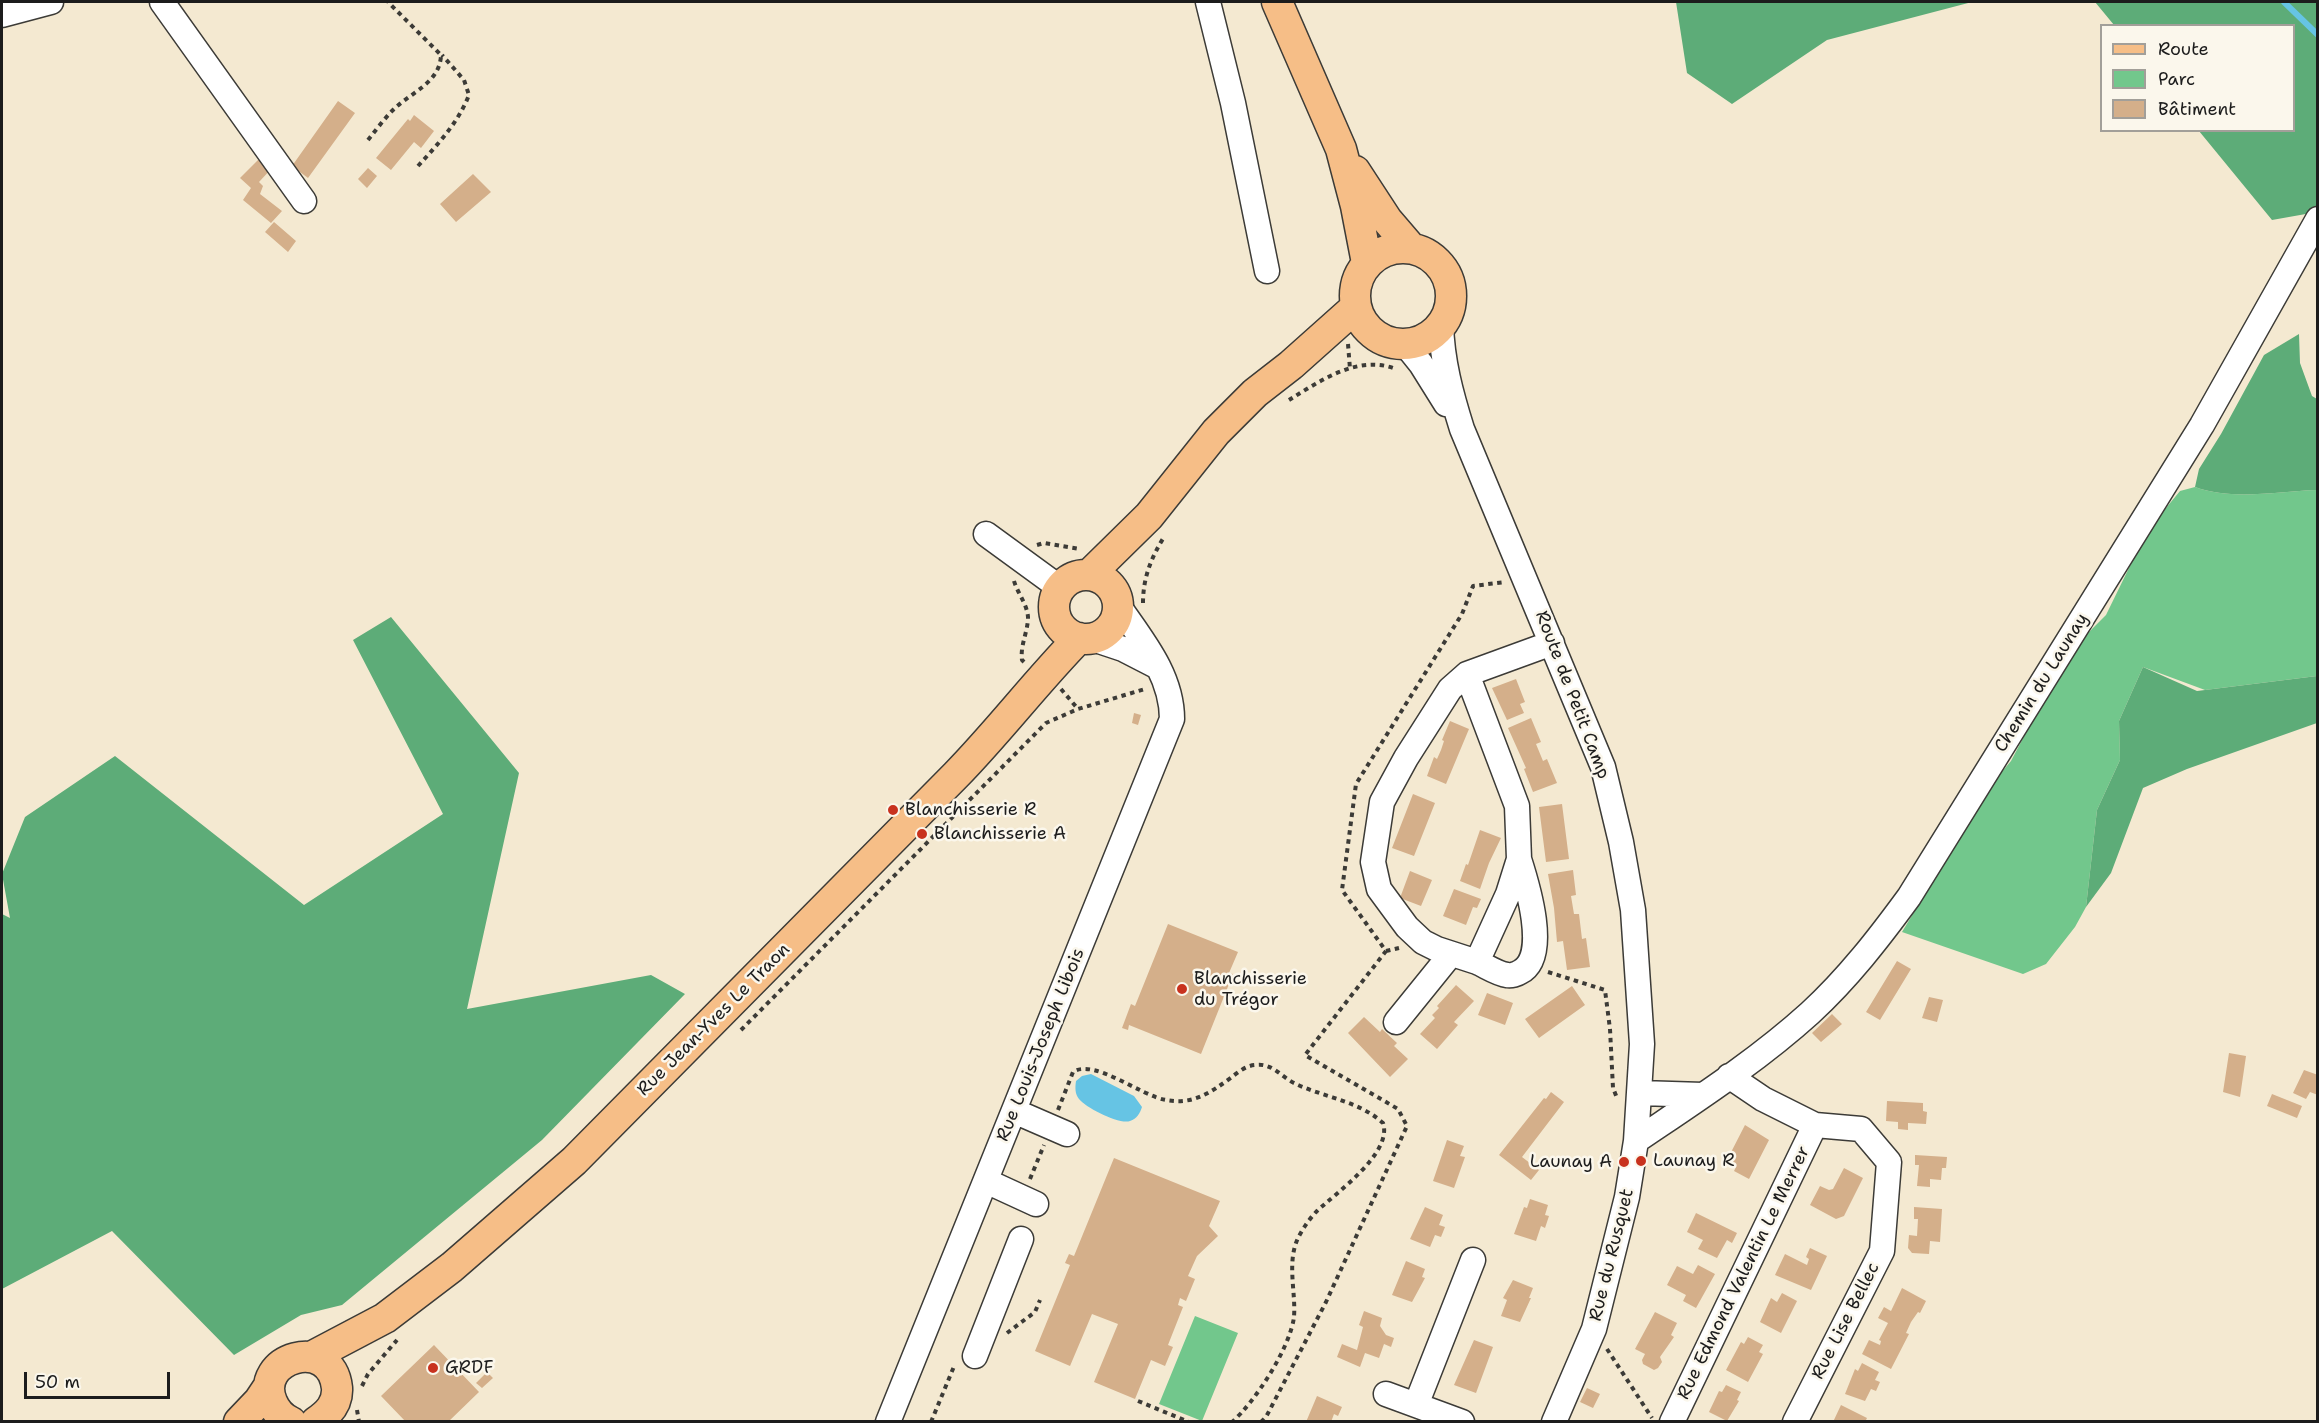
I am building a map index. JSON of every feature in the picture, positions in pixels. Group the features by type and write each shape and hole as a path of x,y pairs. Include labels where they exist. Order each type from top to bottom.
{"main road":[{"path":"1277,2 1341,149 1356,206 1367,263"},
{"path":"1341,149 1387,220 1411,248"},
{"path":"1396,248 1411,248 1426,253 1438,262 1447,275 1451,290 1450,305 1441,324 1430,336 1416,342 1395,343 1375,334 1362,321 1356,307 1355,291 1359,276 1367,263 1383,252 1396,248"},
{"path":"1090,574 1149,516 1216,432 1255,393 1291,365 1356,307"},
{"path":"1291,365 1375,334"},
{"path":"1040,673 1076,633 1109,630 1118,615 1117,598 1149,516"},
{"path":"1076,633 1053,606 1060,588 1067,580 1090,574 1100,577 1117,598"},
{"name":"Rue Jean-Yves Le Traon","path":"239,1422 259,1401 274,1373 284,1362 297,1356 311,1357 386,1318 452,1267 574,1161 963,768 1015,711 1040,673"},
{"path":"332,1407 386,1318"},
{"path":"311,1357 321,1361 330,1369 332,1407"},
{"path":"269,1386 270,1399 284,1421"}],"street":[{"path":"2,15 51,2"},
{"path":"162,2 304,201"},
{"path":"1208,2 1233,103 1267,271"},
{"name":"Chemin du Launay","path":"1636,1141 1729,1076 1810,1013 1851,971 1909,897 2202,425 2318,219"},
{"name":"Route de Petit Camp","path":"1441,324 1443,360 1449,389 1462,429 1603,767 1621,842 1633,910 1642,1044"},
{"name":"Route de Petit Camp","path":"1405,344 1421,364 1462,429"},
{"path":"986,534 1060,588"},
{"name":"Rue Louis-Joseph Libois","path":"888,1422 1172,719 1172,701 1158,667 1117,598"},
{"path":"1076,633 1123,649 1158,667"},
{"path":"1467,674 1517,806 1519,859 1530,894 1536,948 1526,969 1508,976 1478,962 1437,950 1423,942 1407,927 1378,889 1373,862 1382,802 1406,758 1450,689 1467,674 1552,643"},
{"path":"1478,962 1508,894 1519,859"},
{"path":"1396,1022 1451,954"},
{"name":"Rue du Rusquet","path":"1554,1422 1594,1329 1627,1197 1636,1141 1630,1098 1642,1044"},
{"path":"1729,1076 1763,1099 1815,1125"},
{"path":"1630,1098 1703,1095"},
{"path":"1014,1111 1059,1131"},
{"name":"Rue Edmond Valentin Le Merrer","path":"1672,1422 1815,1125"},
{"name":"Rue Lise Bellec","path":"1795,1422 1882,1251 1888,1173 1888,1162 1861,1129 1815,1125"},
{"path":"986,1181 1029,1201"},
{"path":"966,1358 1021,1239"},
{"path":"1416,1405 1473,1260"},
{"path":"1386,1394 1462,1422"}],"path":[{"path":"388,2 464,80 469,94 463,112 418,166"},
{"path":"368,140 394,109 427,83 441,68 441,55"},
{"path":"1018,557 1011,574 1024,602 1028,619 1020,649 1022,660 1054,681 1078,710"},
{"path":"1261,1422 1266,1417 1326,1302 1407,1126 1398,1109 1305,1055 1386,951 1342,890 1356,784 1462,614 1473,586 1509,581"},
{"path":"1526,969 1548,972 1605,990 1611,1029 1613,1088 1616,1097 1630,1098"},
{"path":"1029,1201 1059,1131 1073,1072 1078,1068 1102,1072 1150,1096 1184,1101 1203,1097 1240,1071 1256,1065 1268,1066 1292,1082 1369,1113 1383,1123 1383,1137 1372,1157 1355,1178 1316,1212 1299,1236 1292,1254 1294,1318 1290,1330 1263,1385 1252,1401 1232,1422"},
{"path":"1594,1329 1654,1422"},
{"path":"931,1422 966,1358"},
{"path":"1138,1401 1189,1422"}],"green space":[{"path":"1676,2 1972,2 1827,40 1732,104 1687,73"},
{"path":"2095,2 2317,2 2317,212 2272,220 2200,132 2295,132 2295,24 2113,24"},
{"path":"2299,334 2300,363 2312,396 2317,399 2317,490 2225,494 2195,487 2199,469 2264,355"},
{"path":"2195,487 2225,494 2317,490 2317,676 2205,690 2143,667 2119,721 2120,760 2097,810 2086,907 2075,927 2046,964 2023,974 1902,932 1989,787 2011,761 2040,706 2082,639 2106,615 2147,531 2180,491"},
{"path":"391,617 519,773 467,1009 651,975 685,994 542,1140 342,1305 301,1315 234,1355 112,1231 2,1289 2,914 10,918 2,874 25,817 115,756 304,905 443,814 353,640"},
{"path":"2143,667 2197,691 2317,676 2317,723 2187,769 2143,788 2111,873 2086,907 2097,810 2120,760 2119,721"},
{"path":"1195,1316 1238,1333 1202,1421 1159,1404"}],"water":[{"path":"1091,1074 1134,1096 1142,1107 1139,1114 1130,1121 1119,1121 1083,1103 1076,1093 1076,1081 1082,1076"}],"building":[{"path":"338,101 355,113 308,178 292,166"},
{"path":"414,115 434,131 421,148 414,142 391,170 376,158 408,119 410,121"},
{"path":"260,158 272,168 259,182 263,186 260,194 282,211 271,223 243,200 251,188 240,178"},
{"path":"368,168 377,176 367,188 358,179"},
{"path":"473,174 491,192 456,222 440,204"},
{"path":"274,222 296,241 288,252 265,232"},
{"path":"1516,679 1525,702 1520,704 1524,713 1507,720 1492,688"},
{"path":"1134,713 1141,715 1138,725 1132,723"},
{"path":"1531,718 1541,742 1536,744 1543,761 1547,759 1557,783 1533,792 1524,769 1526,768 1508,728"},
{"path":"1450,721 1469,729 1446,784 1427,776 1434,757 1437,759 1441,750 1444,741 1442,740"},
{"path":"1413,794 1435,803 1414,856 1392,848"},
{"path":"1562,804 1569,859 1546,862 1539,807"},
{"path":"1480,830 1501,838 1480,889 1460,881"},
{"path":"1573,870 1576,895 1571,896 1574,914 1579,914 1582,939 1586,938 1590,967 1567,970 1563,941 1557,942 1548,874"},
{"path":"1410,871 1432,880 1421,906 1400,898"},
{"path":"1454,889 1481,899 1477,908 1473,907 1466,925 1443,916"},
{"name":"Blanchisserie du Trégor","path":"1168,924 1238,952 1229,973 1233,974 1201,1054 1129,1025 1128,1030 1122,1028 1131,1004 1135,1006"},
{"path":"1897,961 1911,969 1880,1020 1866,1012"},
{"path":"1456,985 1474,1001 1454,1022 1458,1025 1437,1049 1420,1034 1435,1018 1432,1015 1439,1008 1437,1006"},
{"path":"1572,986 1585,1005 1539,1038 1525,1019"},
{"path":"1487,993 1513,1003 1505,1025 1478,1015"},
{"path":"1929,997 1943,1000 1937,1022 1922,1018"},
{"path":"1832,1014 1842,1024 1821,1042 1812,1033"},
{"path":"1364,1017 1380,1032 1382,1029 1397,1043 1394,1046 1408,1059 1390,1077 1348,1033"},
{"path":"2229,1053 2246,1056 2240,1097 2223,1092"},
{"path":"2304,1070 2318,1075 2318,1095 2310,1092 2306,1099 2293,1093"},
{"path":"1551,1092 1564,1102 1522,1157 1539,1170 1531,1180 1499,1155"},
{"path":"2272,1094 2302,1106 2297,1118 2267,1106"},
{"path":"1887,1101 1923,1103 1923,1111 1927,1112 1926,1124 1908,1123 1908,1130 1898,1129 1898,1122 1886,1121"},
{"path":"1745,1125 1769,1140 1749,1179 1734,1171 1736,1167 1726,1162"},
{"path":"1447,1140 1464,1146 1460,1156 1465,1157 1454,1188 1433,1181"},
{"path":"1915,1155 1947,1157 1946,1168 1942,1168 1941,1180 1930,1179 1930,1187 1917,1186 1919,1165 1915,1165"},
{"path":"1114,1158 1220,1201 1209,1226 1218,1236 1197,1256 1188,1276 1195,1279 1186,1301 1180,1298 1178,1305 1183,1307 1168,1345 1173,1347 1165,1366 1151,1360 1135,1399 1094,1382 1118,1324 1092,1314 1070,1366 1035,1351 1070,1265 1065,1263 1069,1254 1074,1256"},
{"path":"1844,1168 1863,1178 1844,1216 1836,1219 1810,1205 1820,1186 1829,1190 1833,1189"},
{"path":"1530,1199 1548,1205 1545,1215 1549,1216 1545,1228 1541,1226 1536,1241 1514,1234 1524,1207 1527,1208"},
{"path":"1425,1207 1443,1215 1439,1225 1445,1227 1441,1237 1435,1235 1430,1247 1410,1239"},
{"path":"1914,1207 1942,1209 1940,1242 1930,1241 1929,1254 1912,1253 1908,1248 1909,1235 1917,1236 1918,1219 1914,1219"},
{"path":"1696,1213 1737,1233 1732,1243 1727,1240 1717,1258 1698,1249 1703,1240 1687,1232"},
{"path":"1810,1248 1827,1256 1811,1290 1775,1275 1785,1254 1807,1265 1809,1259 1806,1257"},
{"path":"1406,1261 1425,1269 1422,1277 1425,1278 1412,1302 1392,1295"},
{"path":"1698,1265 1715,1274 1696,1308 1683,1301 1686,1295 1667,1285 1677,1266 1693,1274"},
{"path":"1513,1280 1533,1288 1520,1322 1501,1316 1507,1300 1503,1298"},
{"path":"1902,1288 1926,1301 1920,1313 1918,1312 1911,1322 1906,1333 1909,1334 1891,1369 1862,1354 1869,1340 1880,1345 1879,1340 1888,1323 1878,1318 1884,1307 1891,1311"},
{"path":"1782,1293 1797,1301 1781,1333 1760,1322 1771,1298 1777,1302"},
{"path":"1364,1311 1382,1318 1380,1326 1386,1335 1394,1338 1391,1347 1384,1344 1379,1358 1365,1353 1360,1367 1337,1357 1342,1344 1357,1350 1363,1327 1359,1325"},
{"path":"1655,1312 1677,1323 1671,1335 1674,1337 1660,1357 1662,1362 1654,1370 1643,1364 1645,1354 1635,1349"},
{"path":"1748,1337 1763,1345 1759,1352 1763,1354 1748,1382 1726,1370 1741,1342 1744,1344"},
{"path":"1474,1340 1493,1347 1476,1393 1454,1385"},
{"name":"GRDF","path":"434,1345 479,1392 448,1422 406,1422 381,1396"},
{"path":"1862,1363 1879,1372 1875,1380 1880,1382 1876,1391 1871,1389 1865,1401 1845,1394 1855,1369 1858,1371"},
{"path":"487,1372 493,1378 482,1388 476,1383"},
{"path":"1726,1385 1741,1392 1737,1400 1739,1401 1727,1421 1709,1412 1719,1391 1722,1392"},
{"path":"1587,1388 1600,1394 1593,1408 1580,1402"},
{"path":"1317,1396 1342,1407 1338,1416 1334,1414 1331,1422 1306,1422"},
{"path":"1841,1405 1867,1418 1865,1422 1833,1422"}],"waterway":[{"path":"2284,2 2318,35"}],"place":[{"name":"Blanchisserie R","path":"893,810"},
{"name":"Blanchisserie A","path":"922,834"},
{"name":"Blanchisserie du Trégor","path":"1182,989"},
{"name":"Launay R","path":"1641,1161"},
{"name":"Launay A","path":"1624,1162"},
{"name":"GRDF","path":"433,1368"}]}
